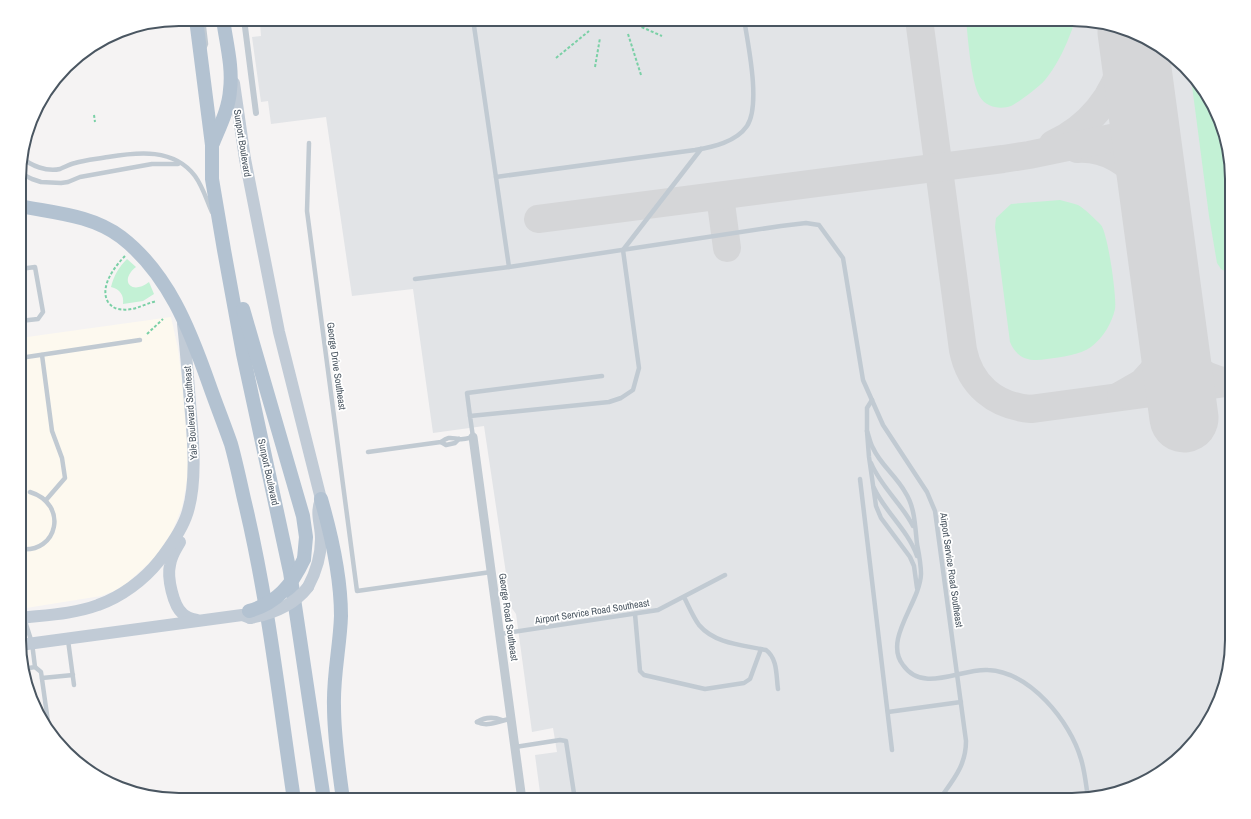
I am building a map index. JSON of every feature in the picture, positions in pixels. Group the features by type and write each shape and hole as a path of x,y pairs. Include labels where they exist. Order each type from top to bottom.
{"main road":[{"name":"Sunport Boulevard","path":"197,26 212,145 212,179 224,256 243,354 290,572 323,793"},
{"name":"Sunport Boulevard","path":"212,145 226,112 230,90 230,67 225,26"},
{"name":"Sunport Boulevard","path":"225,26 245,159 279,332 321,499"},
{"path":"26,207 82,218 108,228 150,264 162,280 183,317 231,445 250,526 263,587 293,793"},
{"path":"224,256 239,294 303,516 306,536 304,559 295,577 282,593 266,605 247,615"},
{"name":"Yale Boulevard Southeast","path":"26,617 90,607 117,596 137,582 154,567 172,544 186,518 191,498 194,465 193,431 183,317"},
{"path":"26,644 247,615 269,614 278,610 304,591 315,574 321,540 318,508 321,499"},
{"path":"321,499 336,559 340,596 340,633 335,674 334,707 336,745 342,793"},
{"path":"186,518 182,539 170,563 169,578 179,611 186,617 199,621"}],"street":[{"path":"245,26 256,112"},
{"name":"George Road Southeast","path":"473,437 521,793"}],"lane":[{"path":"201,56 206,44 204,26"},
{"path":"474,26 509,266"},
{"path":"496,177 701,149 724,143 746,127 750,121 754,107 754,92 745,26"},
{"name":"George Drive Southeast","path":"309,143 307,211 357,591 491,572"},
{"path":"470,416 609,402 621,398 633,390 639,368 622,250 701,149"},
{"path":"27,161 36,167 44,169 59,169 75,163 139,153 154,154 182,164 196,177 214,218 224,256"},
{"path":"26,176 32,179 51,183 61,183 80,177 152,164 182,164"},
{"name":"Airport Service Road Southeast","path":"415,279 806,223 819,225 843,258 863,380 883,425 932,502 958,675 966,741 965,757 958,773 944,793"},
{"path":"26,268 35,267 43,312 38,319 26,320"},
{"path":"26,357 140,340"},
{"path":"42,355 52,430 62,458 65,478 46,500"},
{"path":"368,452 440,442 445,438 454,437 459,439 473,437 467,394 602,376"},
{"path":"872,400 867,408 867,431 872,484 876,506 878,512 910,557 914,566 917,592"},
{"path":"867,431 872,447 905,491 913,510 920,567 920,581 917,592 898,637 897,644 899,658 907,670 919,677 932,679 958,675 971,670 999,671 1023,681 1034,690 1060,718 1076,746 1084,774 1087,792"},
{"path":"869,457 880,479 908,516 916,534"},
{"path":"860,479 892,750"},
{"path":"872,484 911,542 920,567"},
{"path":"26,549 36,548 47,541 53,530 54,517 50,505 46,500 39,495 30,492"},
{"name":"Airport Service Road Southeast","path":"500,634 658,610 684,598 726,575"},
{"path":"684,598 698,624 710,635 724,641 766,650 773,658 778,689"},
{"path":"635,614 640,671 644,675 706,689 744,683 750,680 761,649"},
{"path":"68,638 74,685"},
{"path":"26,644 35,667 41,672 47,717"},
{"path":"29,668 35,667"},
{"path":"42,678 73,675"},
{"path":"888,712 961,702"},
{"path":"502,720 512,719"},
{"path":"515,747 560,740 566,741 574,793"}],"path":[{"path":"640,26 662,36"},
{"path":"556,58 588,31"},
{"path":"628,34 641,75"},
{"path":"595,68 600,38"},
{"path":"94,115 95,122"},
{"path":"125,256 114,269 106,286 107,301 111,306 117,309 136,308 157,301"},
{"path":"147,334 163,318"}],"shaded area":[{"path":"260,26 1082,26 1121,34 1157,52 1173,64 1187,78 1199,94 1217,130 1225,169 1225,650 1217,689 1199,725 1187,741 1173,755 1157,767 1121,785 1092,792 540,793 535,755 557,752 553,728 532,732 516,614 511,607 484,426 433,433 413,289 352,296 326,117 271,124 268,101 261,102 252,37 261,36"},
{"path":"171,317 178,349 186,413 188,467 182,507 172,532 157,555 126,584 101,596 26,608 26,337"}],"green space":[{"path":"967,26 1073,26 1063,51 1050,74 1034,90 1011,106 1002,108 994,107 986,103 980,97 974,81"},
{"path":"1192,84 1209,112 1217,130 1224,159 1225,271 1221,269 1217,263 1209,216"},
{"path":"1060,200 1076,204 1081,207 1101,225 1104,231 1111,266 1115,292 1115,309 1109,325 1103,335 1087,350 1076,354 1035,360 1020,356 1010,342 995,227 996,218 1011,204"},
{"path":"127,259 136,267 128,277 129,285 132,287 137,287 143,286 149,282 154,294 143,301 123,304 121,293 117,289 111,287 117,272"}],"taxiway":[{"path":"920,26 963,350 966,362 978,383 986,392 1006,403 1031,409 1225,383"},
{"path":"1053,144 1066,137 1089,120 1107,97 1114,85 1119,71 1126,36"},
{"path":"538,219 1003,159 1145,131"},
{"path":"1077,149 1098,151 1117,158 1125,164 1140,178 1146,187 1157,216 1172,326 1163,354 1152,372 1142,383 1121,395"},
{"path":"720,196 727,248"},
{"path":"1172,326 1180,347 1191,364 1206,375 1225,381"}],"runway":[{"path":"1133,39 1184,418"}]}
